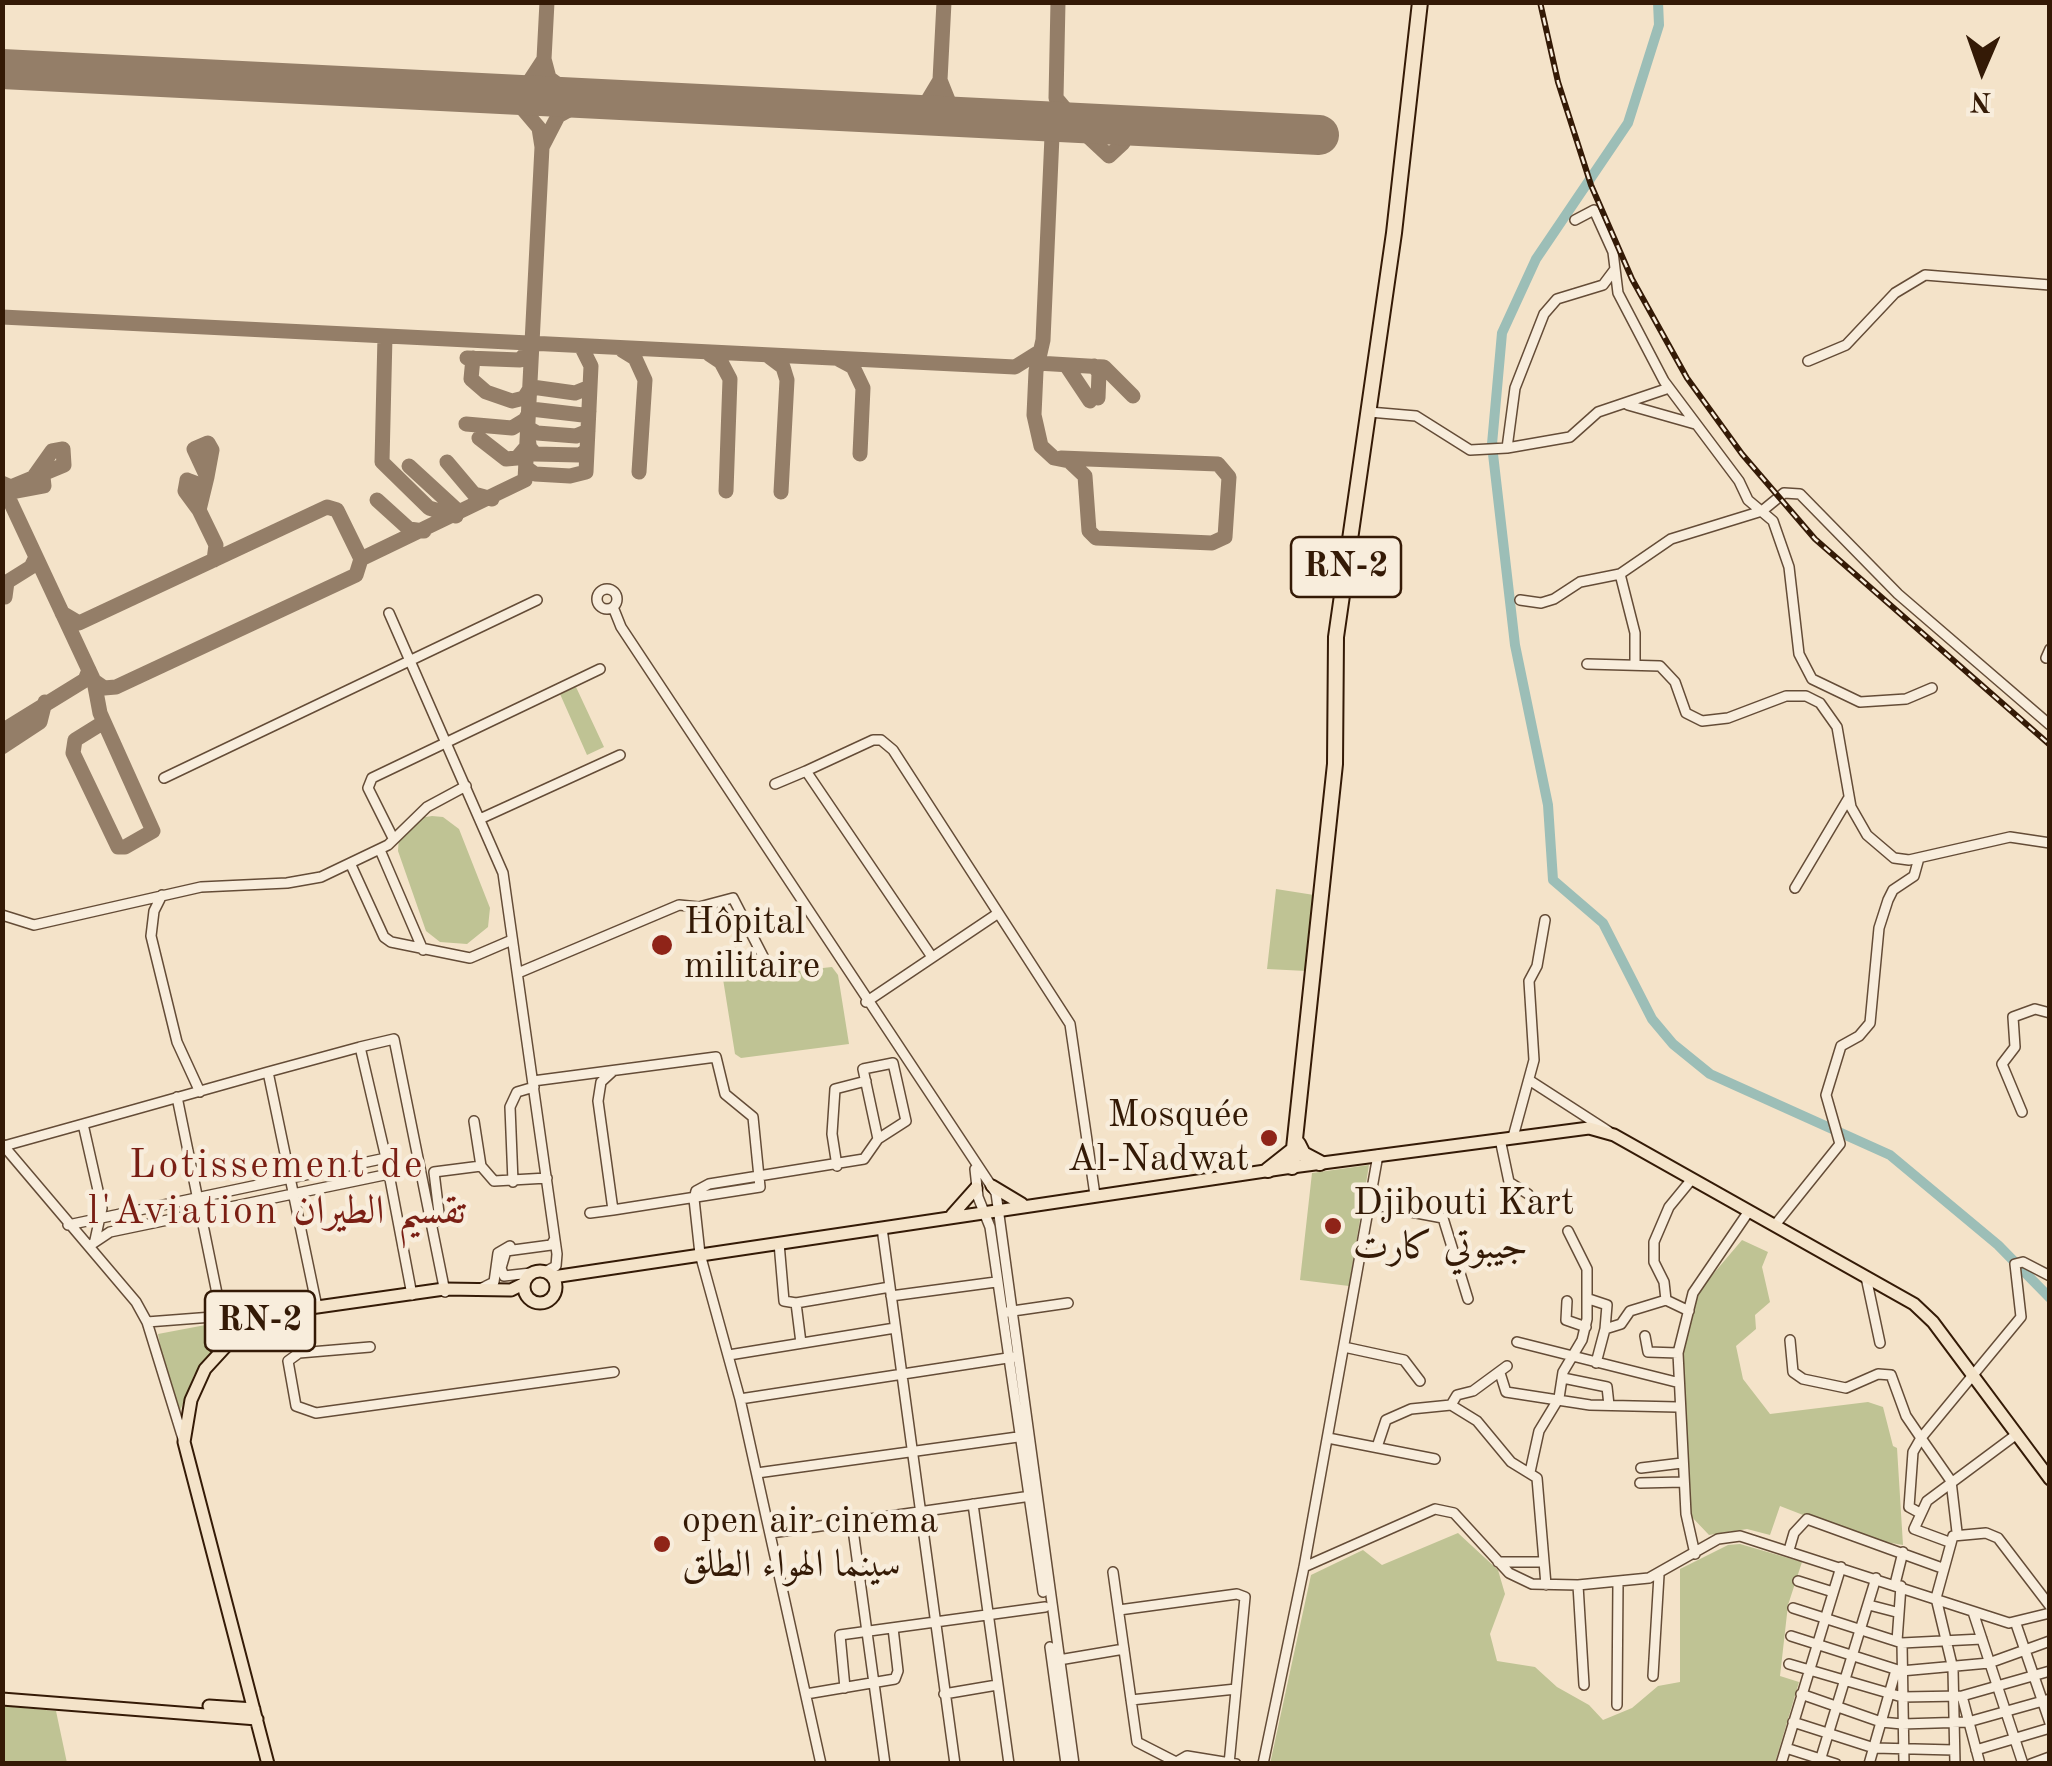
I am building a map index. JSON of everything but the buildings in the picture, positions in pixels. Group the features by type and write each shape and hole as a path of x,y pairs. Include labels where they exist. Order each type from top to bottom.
{"highway":[{"name":"RN-2","path":"1306,1165 1296,1142 1335,764 1336,637 1370,412 1420,2"},
{"path":"1268,1170 1286,1160 1296,1142 1306,1157 1306,1165"}],"main road":[{"path":"1306,1165 1580,1127 1614,1135 1866,1274 1933,1322 2050,1479"},
{"name":"RN-2","path":"268,1764 184,1442 191,1400 205,1369 240,1332 282,1312 412,1294 511,1290 545,1275 609,1269 1306,1165"},
{"path":"992,1186 1026,1205"},
{"path":"949,1218 976,1188"},
{"name":"RN-2","path":"442,1292 527,1298 543,1304 570,1282 609,1269"},
{"path":"527,1298 545,1275 554,1295"},
{"path":"2,1691 255,1714"},
{"path":"2,1699 50,1698"}],"street":[{"path":"1575,220 1594,210 1616,267 1618,293 1626,313 1669,388 1748,500 1773,521 1784,544 1794,631 1812,679 1806,696"},
{"path":"1507,448 1516,388 1544,314 1557,300 1603,284 1616,267"},
{"path":"1808,361 1846,345 1895,293 1924,275 2050,285"},
{"path":"1370,412 1416,416 1470,450 1507,448 1570,437 1598,412 1669,388"},
{"path":"1625,404 1698,424"},
{"path":"1520,600 1547,602 1580,582 1620,574 1670,539 1762,511 1784,493 1800,494 1898,594 2050,725"},
{"path":"1620,574 1635,633 1635,662"},
{"path":"164,778 406,659 537,600"},
{"path":"608,607 974,1166 992,1186 996,1282 1005,1312"},
{"path":"389,613 503,873 555,1237 545,1275 504,1276 501,1268 506,1251 551,1244 555,1237"},
{"path":"1587,664 1635,662 1660,666 1668,672 1686,714 1702,721 1743,713 1770,699 1806,696 1834,716 1848,799 1880,849 1901,860 2010,837 2050,843"},
{"path":"392,836 368,788 372,778 446,739 600,670"},
{"path":"1812,679 1860,702 1906,698 1932,688"},
{"path":"775,784 873,740 888,744 1070,1024 1095,1195"},
{"path":"482,818 620,755"},
{"path":"806,771 932,956"},
{"path":"2,915 34,924 201,887 287,883 350,865 380,850 428,807 466,786"},
{"path":"1795,888 1848,799"},
{"path":"380,850 423,950"},
{"path":"1775,1225 1840,1144 1826,1095 1841,1046 1860,1036 1870,1023 1876,942 1888,900 1893,890 1914,876 1920,858"},
{"path":"350,865 384,937 423,950 470,958 512,940"},
{"path":"162,895 154,911 151,936 178,1042 200,1092"},
{"path":"518,973 679,905 699,907 733,898 767,964"},
{"path":"866,1002 997,914"},
{"path":"1528,1194 1509,1182 1506,1138 1534,1060 1529,982 1537,966 1545,920"},
{"path":"2022,1112 2002,1064 2015,1047 2012,1017 2035,1009 2050,1013"},
{"path":"184,1442 147,1322 92,1243 68,1225 3,1145 394,1039 442,1292"},
{"path":"360,1047 412,1294"},
{"path":"514,1182 510,1107 517,1092 533,1084 716,1058 725,1094 752,1117 759,1177"},
{"path":"821,1764 740,1399 700,1254 694,1199 696,1191 710,1184 864,1159 878,1139 906,1121 893,1063 864,1068 878,1139"},
{"path":"613,1071 601,1082 598,1102 613,1210"},
{"path":"268,1072 317,1307"},
{"path":"837,1166 832,1134 835,1090 866,1080"},
{"path":"1529,1080 1614,1135"},
{"path":"176,1097 222,1318"},
{"path":"474,1121 481,1166 494,1181 547,1178"},
{"path":"83,1124 102,1217 92,1243"},
{"path":"1263,1764 1304,1567 1378,1155"},
{"path":"68,1225 386,1158"},
{"path":"440,1221 434,1172 481,1166"},
{"path":"974,1166 976,1188 991,1211 1074,1764"},
{"path":"92,1243 200,1212 389,1174"},
{"path":"1666,1300 1664,1282 1654,1262 1654,1242 1664,1216 1692,1179"},
{"path":"590,1213 694,1199"},
{"path":"1369,1204 1443,1218 1468,1299"},
{"path":"1695,1554 1683,1482 1676,1382 1678,1353 1698,1284 1749,1211"},
{"path":"882,1228 955,1764"},
{"path":"1530,1472 1540,1431 1559,1398 1563,1378 1586,1327 1587,1269 1568,1231"},
{"path":"480,1289 495,1279 500,1250 552,1242 555,1237"},
{"path":"779,1242 784,1301 796,1303 996,1282"},
{"path":"1920,1512 1908,1508 1914,1446 2021,1317 2015,1264 2023,1262 2050,1276"},
{"path":"1866,1274 1880,1343"},
{"path":"1589,1299 1607,1305 1596,1363"},
{"path":"1567,1300 1566,1320 1586,1327"},
{"path":"1605,1329 1621,1324 1630,1311 1666,1300 1689,1311"},
{"path":"796,1303 801,1343"},
{"path":"1005,1312 1068,1304"},
{"path":"147,1322 282,1312"},
{"path":"729,1355 896,1328"},
{"path":"1645,1336 1648,1352 1678,1353"},
{"path":"1790,1340 1795,1376 1846,1388 1878,1374 1891,1375 1906,1416 1951,1482 1957,1532 1949,1542 1936,1598 1958,1697 1980,1764"},
{"path":"1518,1342 1676,1382"},
{"path":"370,1347 300,1354 288,1361 296,1406 316,1413 614,1372"},
{"path":"1344,1348 1404,1360 1420,1380"},
{"path":"740,1399 1012,1358"},
{"path":"1451,1404 1457,1395 1504,1370 1503,1391 1608,1406 1677,1407"},
{"path":"1563,1378 1607,1387 1608,1406"},
{"path":"1377,1447 1381,1426 1394,1414 1451,1404 1477,1421 1511,1462 1530,1472 1538,1482 1546,1585"},
{"path":"1949,1542 1917,1533 1920,1512 1932,1495 2017,1434"},
{"path":"757,1474 1024,1436"},
{"path":"1328,1438 1435,1459"},
{"path":"1641,1468 1682,1463"},
{"path":"1640,1483 1683,1482"},
{"path":"771,1533 1033,1496"},
{"path":"1033,1496 1066,1764"},
{"path":"973,1504 1010,1764"},
{"path":"1304,1567 1436,1509 1462,1519 1498,1562 1523,1582 1618,1583 1659,1574 1718,1539 1740,1536 2016,1624 2050,1610 1998,1538 1957,1532"},
{"path":"1788,1550 1794,1533 1807,1520 1942,1568"},
{"path":"852,1522 885,1764"},
{"path":"1903,1552 1896,1612 1904,1764"},
{"path":"1498,1562 1544,1562"},
{"path":"1781,1764 1841,1567"},
{"path":"1114,1572 1124,1649 1139,1746 1176,1763 1186,1756 1231,1763 1243,1595 1119,1610"},
{"path":"1653,1676 1659,1574"},
{"path":"1820,1761 1876,1578"},
{"path":"1798,1581 1833,1592"},
{"path":"1617,1705 1618,1583"},
{"path":"1578,1585 1584,1685"},
{"path":"1869,1605 1896,1612"},
{"path":"846,1688 839,1638 1045,1607"},
{"path":"1793,1608 1900,1642 1982,1640"},
{"path":"1973,1612 2023,1764"},
{"path":"1976,1750 2050,1725 2046,1700 2016,1624"},
{"path":"806,1694 874,1684 897,1676 893,1628"},
{"path":"1791,1636 1898,1671 1989,1663 2050,1641"},
{"path":"1056,1660 1124,1649"},
{"path":"1789,1664 1902,1698 1958,1697 1998,1689 2050,1671"},
{"path":"1868,1764 1898,1671"},
{"path":"944,1694 997,1686"},
{"path":"1132,1700 1236,1689"},
{"path":"1800,1694 1880,1722 1902,1724 1968,1722 2046,1700"},
{"path":"1954,1764 1953,1723 1958,1697"},
{"path":"1793,1722 1874,1748 1904,1752 1954,1750"},
{"path":"1786,1748 1836,1764"},
{"path":"2030,1764 2050,1757"}],"green space":[{"path":"576,687 604,747 587,755 560,694"},
{"path":"443,817 459,829 490,908 488,927 467,944 440,942 426,931 398,851 399,836 419,818"},
{"path":"1276,889 1314,895 1306,971 1267,969"},
{"path":"832,967 838,975 849,1044 741,1058 735,1054 723,979"},
{"name":"Djibouti Kart جيبوتي كارت","path":"1369,1165 1349,1286 1300,1280 1312,1173"},
{"path":"1742,1240 1768,1252 1762,1267 1770,1302 1755,1315 1756,1329 1736,1346 1743,1379 1770,1414 1868,1402 1883,1407 1893,1446 1897,1448 1903,1545 1862,1538 1780,1506 1770,1535 1747,1529 1709,1535 1690,1515 1679,1371 1697,1293"},
{"path":"223,1325 224,1335 194,1375 178,1416 172,1411 158,1334"},
{"path":"1458,1533 1498,1570 1505,1594 1490,1634 1497,1661 1535,1667 1557,1687 1589,1705 1603,1720 1632,1708 1658,1686 1680,1682 1680,1569 1728,1545 1740,1544 1802,1562 1788,1605 1780,1676 1799,1682 1775,1763 1270,1764 1311,1575 1363,1550 1382,1565"},
{"path":"3,1706 56,1711 67,1763 3,1763"}],"waterway":[{"path":"1492,444 1502,333 1536,259 1628,123 1659,25 1658,2"},
{"path":"1493,454 1515,645 1548,805 1553,880 1603,923 1652,1019 1673,1044 1710,1074 1890,1155 1998,1245 2050,1298"}],"taxiway":[{"path":"547,2 544,59 549,78 576,98"},
{"path":"944,2 940,80 950,105 968,117"},
{"path":"1058,2 1056,98 1077,123"},
{"path":"504,93 527,85 544,59"},
{"path":"905,114 925,105 940,80"},
{"path":"511,95 539,128 542,147 558,116 589,99"},
{"path":"1042,121 1052,136 1043,340 1036,371 1034,415 1041,446 1054,458 1069,461 1085,476 1089,531 1096,538 1212,543 1225,537 1229,477 1218,464 1061,458"},
{"path":"1066,122 1080,129 1109,156 1123,143 1117,125"},
{"path":"361,559 525,480 542,147"},
{"path":"2,317 1015,367 1039,352"},
{"path":"385,336 382,462 429,508 456,516"},
{"path":"467,358 520,360 534,344"},
{"path":"528,469 535,474 570,476 586,472 591,366 581,346"},
{"path":"622,350 635,358 645,380 639,472"},
{"path":"709,354 721,362 730,379 726,491"},
{"path":"767,355 783,367 787,380 781,492"},
{"path":"473,358 471,379 486,392 512,401 524,398 531,387"},
{"path":"838,359 853,367 863,388 860,454"},
{"path":"1037,363 1104,367 1133,396"},
{"path":"1066,365 1090,401"},
{"path":"1094,366 1099,373 1098,398"},
{"path":"532,387 575,393 590,387"},
{"path":"466,424 512,428 525,420 531,409 583,415 589,411"},
{"path":"530,429 576,436 588,431"},
{"path":"479,438 506,459 517,458 529,444"},
{"path":"207,477 194,449 208,443 212,450 207,477 199,510 216,545 214,560"},
{"path":"529,447 535,454 580,455 587,450"},
{"path":"2,483 11,487 64,465 63,449 52,451 35,475"},
{"path":"447,462 474,494 492,499"},
{"path":"409,466 458,511"},
{"path":"12,492 44,486 43,477 35,475"},
{"path":"187,480 195,483 199,510 185,491 187,480"},
{"path":"2,484 94,681 100,713 153,831 125,847 118,847 73,753 75,740 104,722"},
{"path":"377,500 409,529 424,531"},
{"path":"62,613 79,623 327,507 337,510 361,559 356,575 116,687 104,688 94,681"},
{"path":"5,597 7,582 31,567 36,557"},
{"path":"2,731 85,680 89,670"},
{"path":"2,747 40,722 45,702"}],"runway":[{"path":"2,69 1319,135"}],"railway":[{"path":"1540,2 1558,82 1591,185 1632,279 1687,378 1742,454 1815,539 2050,745"}],"place":[{"name":"Hôpital militaire","path":"662,945"},
{"name":"Mosquée Al-Nadwat","path":"1269,1138"},
{"name":"Djibouti Kart جيبوتي كارت","path":"1333,1226"},
{"name":"open air cinema سينما الهواء الطلق","path":"662,1544"}],"district":[{"name":"Lotissement de l'Aviation تقسيم الطيران","path":"277,1190"}]}
